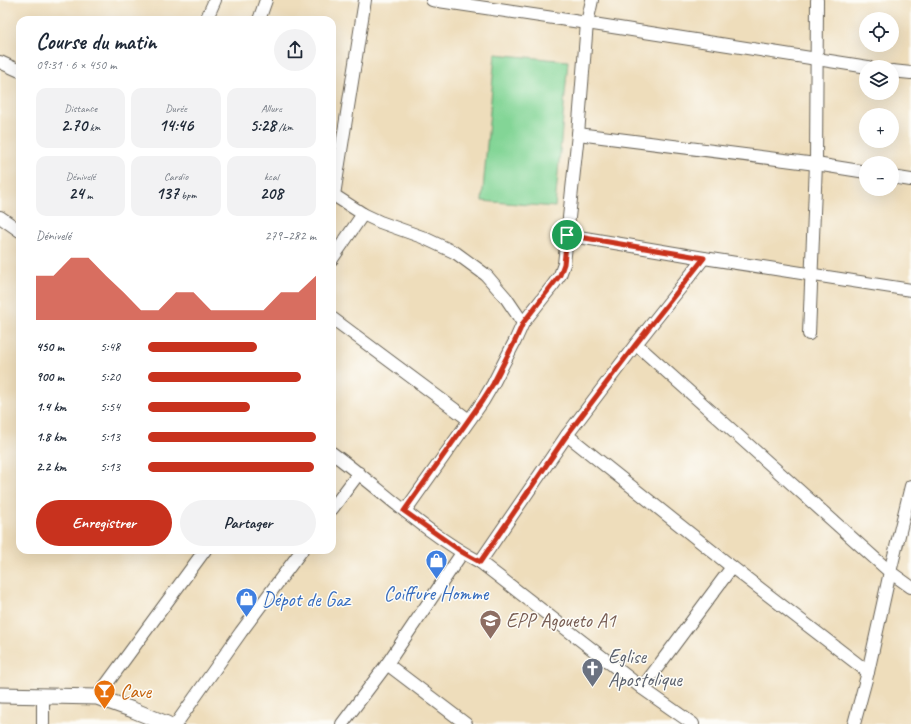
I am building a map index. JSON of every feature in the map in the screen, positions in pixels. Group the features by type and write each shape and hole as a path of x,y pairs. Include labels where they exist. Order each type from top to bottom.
{"street":[{"path":"208,16 215,0"},
{"path":"260,16 266,0"},
{"path":"336,176 365,0"},
{"path":"432,0 859,66"},
{"path":"404,511 470,420 493,384 523,323 560,275 564,264 578,134 587,23 592,0"},
{"path":"809,334 816,164 818,59 817,0"},
{"path":"0,62 16,69"},
{"path":"899,72 911,74"},
{"path":"578,134 816,164 859,171"},
{"path":"899,178 911,180"},
{"path":"336,196 363,214 380,222 422,237 456,253 486,274 506,298 523,323"},
{"path":"336,253 363,214"},
{"path":"0,217 16,228"},
{"path":"567,235 911,290"},
{"path":"480,562 567,435 704,258"},
{"path":"336,321 470,420"},
{"path":"636,344 890,572 911,587"},
{"path":"567,435 732,567 868,672"},
{"path":"336,456 359,473 404,511 462,552 480,562 642,688 693,724"},
{"path":"336,504 359,473"},
{"path":"854,724 868,672 911,486"},
{"path":"342,724 387,664 462,552"},
{"path":"98,697 202,554"},
{"path":"176,724 241,632 299,554"},
{"path":"642,688 732,567"},
{"path":"387,664 466,724"},
{"path":"0,695 98,697 166,724"},
{"path":"43,696 43,724"}],"green space":[{"path":"495,54 568,61 555,207 482,201"}],"place":[{"name":"Coiffure Homme","path":"436,580"},
{"name":"Dépot de Gaz","path":"247,618"},
{"name":"EPP Agoueto A1","path":"490,640"},
{"name":"Eglise Apostolique","path":"593,688"},
{"name":"Cave","path":"104,710"}],"route":[{"path":"567,235 704,258 567,435 480,562 462,552 404,511 470,420 493,384 523,323 560,275 564,264 567,235"}]}
